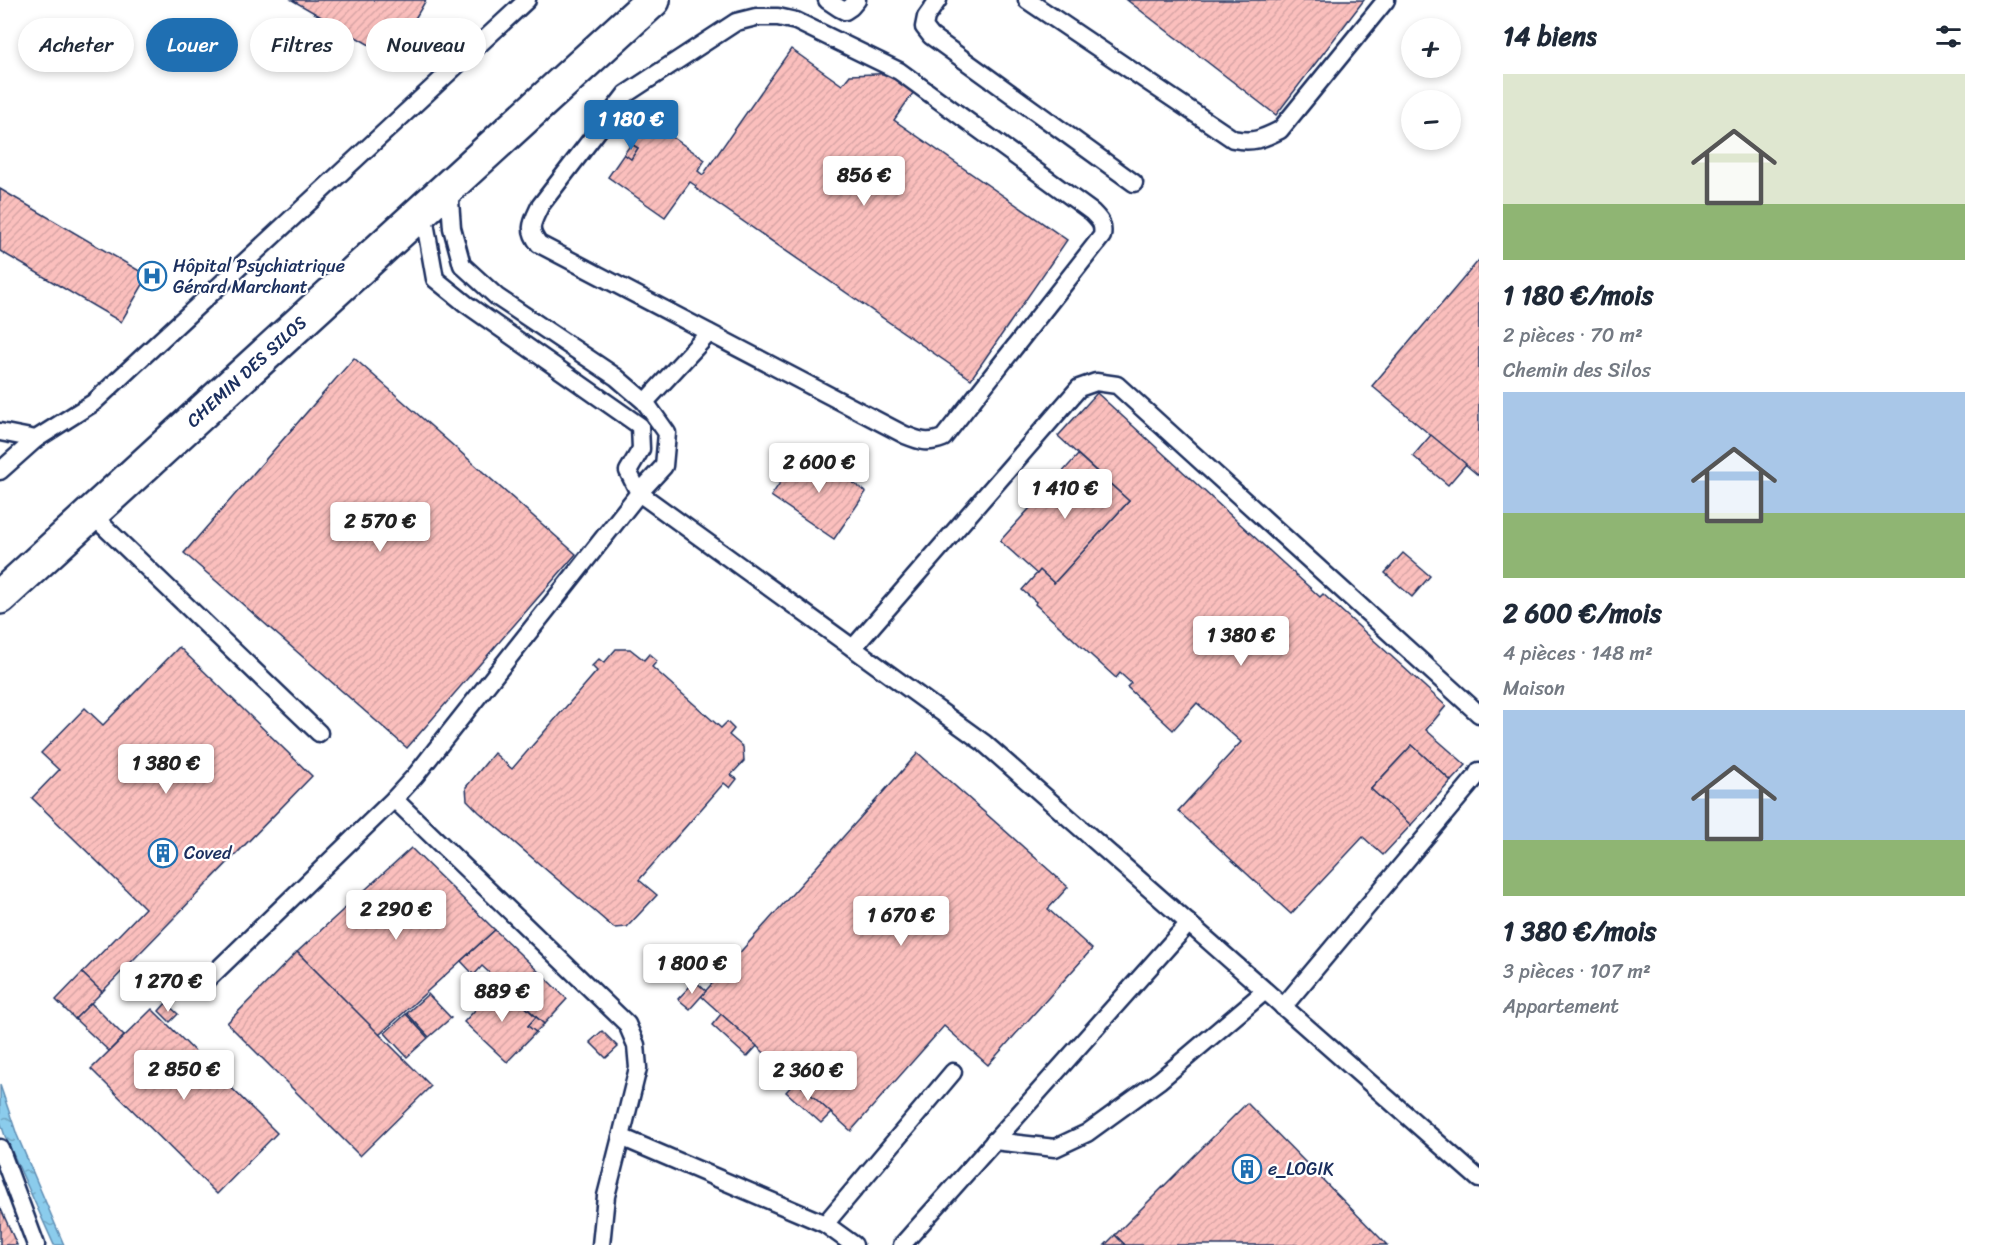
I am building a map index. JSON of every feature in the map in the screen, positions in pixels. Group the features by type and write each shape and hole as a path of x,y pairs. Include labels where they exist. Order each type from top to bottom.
{"street":[{"name":"CHEMIN DES SILOS","path":"0,597 653,0"}],"lane":[{"path":"0,471 36,439 93,403 526,0"},
{"path":"827,0 839,9 845,10 857,0"},
{"path":"938,0 926,17 924,27 931,36 1134,183"},
{"path":"1027,0 1233,139 1247,142 1262,139 1280,130 1386,0"},
{"path":"778,16 796,21 899,71 1092,212 1103,227 1102,236 943,438 932,442 920,441 905,435 709,333 539,244 532,235 532,224 540,206 626,94 736,22 756,17 778,16"},
{"path":"206,981 415,776 639,493 664,466 667,433 645,402 616,377 497,297 462,265 452,228 449,187"},
{"path":"423,211 435,279 466,304 640,426 641,449 628,471 639,493 984,743 1479,1179"},
{"path":"645,402 709,333"},
{"path":"853,648 1080,388 1096,382 1117,385 1479,714"},
{"path":"0,432 36,439"},
{"path":"91,514 319,733"},
{"path":"1283,1007 1479,771"},
{"path":"394,799 627,1024 636,1045 638,1068 606,1196 601,1245"},
{"path":"908,1243 994,1141 1189,923"},
{"path":"994,1141 1055,1148 1087,1133 1160,1080 1265,991"},
{"path":"825,1224 953,1072"},
{"path":"621,1137 825,1224 854,1245"},
{"path":"0,1148 36,1245"}],"water":[{"path":"0,1085 17,1135 64,1245 54,1245 5,1136 0,1121"}],"building":[{"path":"292,0 426,0 415,18 366,18 366,43 354,36 354,18 323,18"},
{"path":"1127,0 1364,0 1276,115"},
{"path":"791,49 842,85 850,75 900,73 918,86 894,120 1067,240 971,379 695,188 696,186 690,182 665,217 608,177 624,154 631,159 638,148 631,144 648,120 705,160 698,171 703,175"},
{"path":"631,144 638,148 631,159 624,154"},
{"path":"0,189 148,276 121,322 0,251"},
{"path":"1479,260 1479,476 1372,386"},
{"path":"354,358 576,554 407,748 184,553"},
{"path":"1097,393 1320,597 1323,594 1446,706 1426,730 1466,765 1451,781 1412,745 1371,789 1411,825 1383,855 1363,837 1291,914 1178,811 1241,742 1197,703 1173,730 1127,687 1131,683 1120,673 1116,678 1022,590 1040,570 1054,583 1129,501 1058,436"},
{"path":"1431,435 1466,464 1448,485 1413,456"},
{"path":"803,449 866,492 834,539 771,496"},
{"path":"1078,455 1129,501 1054,583 1040,570 1037,574 1000,541"},
{"path":"1403,553 1430,576 1412,597 1385,573"},
{"name":"Coved","path":"179,647 312,776 102,992 82,973 145,908 32,798 59,770 41,753 85,708 103,725"},
{"path":"616,649 630,649 644,660 649,654 657,661 652,667 721,728 727,722 734,729 729,735 743,747 744,761 731,775 737,779 730,788 724,783 639,880 657,895 627,927 614,928 479,812 467,800 466,787 494,753 512,769 597,671 592,666 599,659 604,663"},
{"path":"1412,745 1451,781 1411,825 1371,789"},
{"path":"918,753 1068,887 1048,909 1092,949 988,1065 944,1026 851,1131 701,996"},
{"path":"411,848 495,930 379,1035 297,952"},
{"path":"495,930 567,999 544,1024 482,966 474,975 461,961"},
{"path":"297,952 431,1086 360,1156 227,1023"},
{"path":"82,973 102,992 75,1019 56,1000"},
{"path":"695,981 706,991 690,1009 678,999"},
{"path":"500,983 536,1017 528,1026 536,1032 507,1062 464,1022"},
{"path":"428,994 451,1018 429,1037 407,1013"},
{"path":"91,1003 124,1036 109,1051 75,1019"},
{"path":"166,1003 178,1014 170,1022 159,1011"},
{"path":"152,1009 277,1133 217,1194 91,1069"},
{"path":"406,1014 428,1038 407,1057 385,1033"},
{"path":"721,1014 757,1046 747,1057 712,1025"},
{"path":"536,1017 544,1024 536,1032 528,1026"},
{"path":"602,1031 618,1047 606,1058 590,1042"},
{"path":"796,1081 831,1113 821,1123 786,1092"},
{"name":"e_LOGIK","path":"1247,1103 1387,1245 1125,1245 1115,1235"},
{"path":"0,1207 17,1245 0,1245"},
{"path":"1115,1235 1125,1245 1105,1245"}],"place":[{"name":"Hôpital Psychiatrique Gérard Marchant","path":"152,276"},
{"name":"Coved","path":"163,853"},
{"name":"e_LOGIK","path":"1247,1169"}]}
